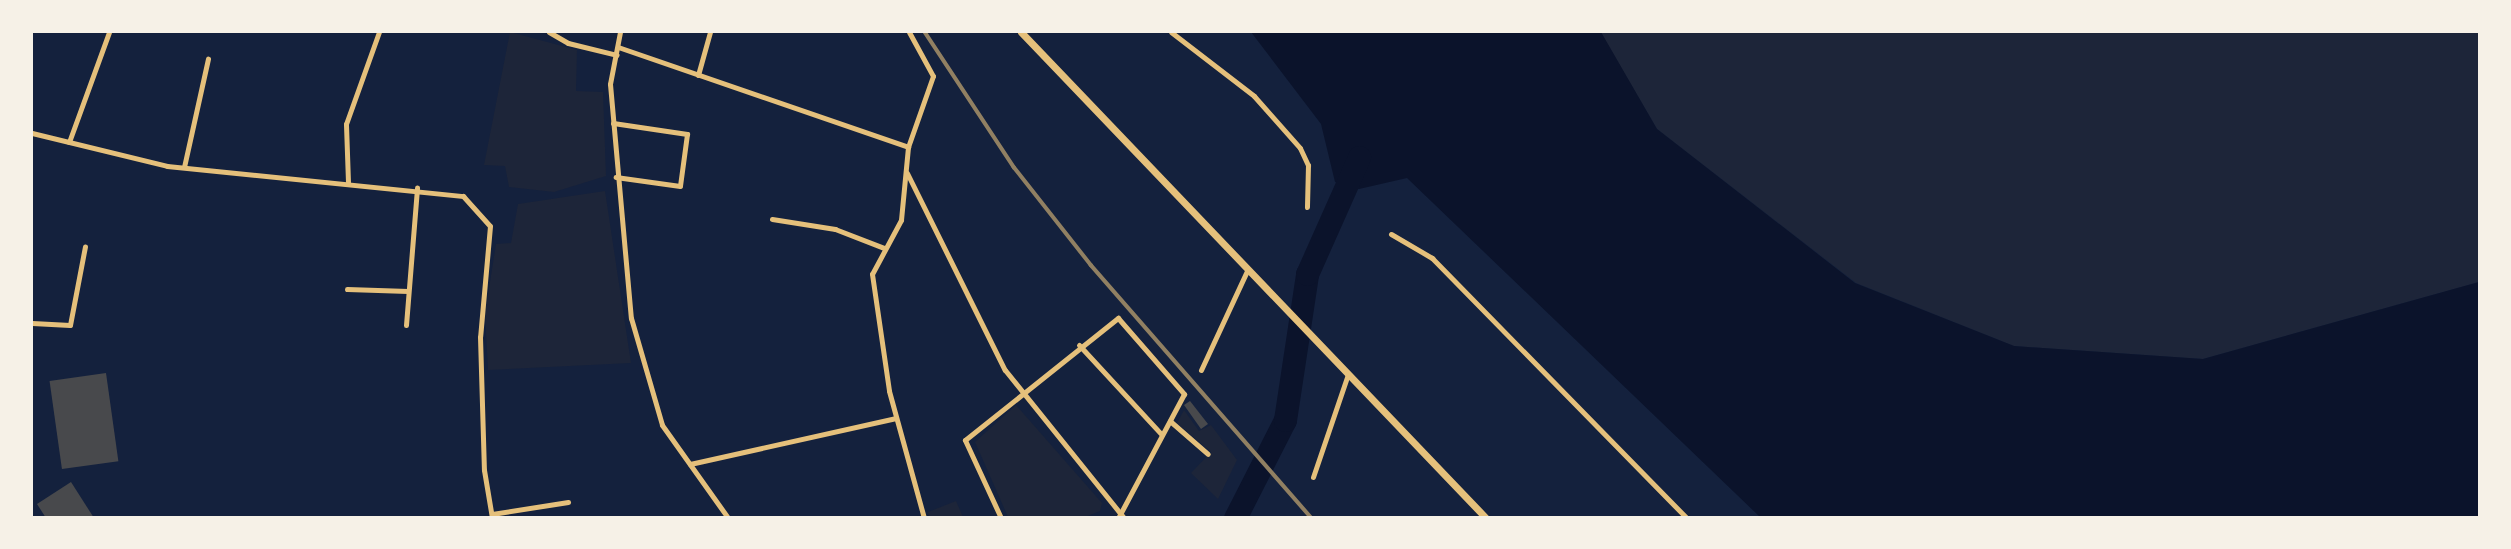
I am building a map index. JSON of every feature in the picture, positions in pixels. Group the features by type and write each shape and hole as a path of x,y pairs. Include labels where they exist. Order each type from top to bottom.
{"street":[{"path":"69,142 109,32"},
{"path":"348,181 346,124 379,32"},
{"path":"549,32 568,43 617,55"},
{"path":"620,32 613,123 631,318 647,389 662,425 728,517"},
{"path":"698,75 710,32"},
{"path":"909,32 933,76 908,147 901,220 872,274 895,418 923,517"},
{"path":"1021,32 1254,279 1486,517"},
{"path":"1171,32 1254,96 1300,148 1308,165 1307,207"},
{"path":"618,47 908,147"},
{"path":"184,167 208,59"},
{"path":"613,123 687,134 680,186 616,177"},
{"path":"32,133 184,167 417,187 463,196 490,226 481,337 484,470 492,516 568,502"},
{"path":"907,173 1020,392 1121,516 1184,394 1118,318 1020,392 965,440 1001,517"},
{"path":"405,325 417,187"},
{"path":"772,219 835,229 884,248"},
{"path":"1391,234 1432,258 1687,517"},
{"path":"32,323 70,325 85,246"},
{"path":"1201,370 1247,271"},
{"path":"346,289 408,291"},
{"path":"1079,345 1163,435"},
{"path":"1314,477 1348,374"},
{"path":"691,464 895,418"},
{"path":"1170,421 1208,454"}],"shaded area":[{"path":"510,32 577,50 576,91 603,92 606,176 554,192 509,187 505,166 484,165"},
{"path":"1251,32 1601,32 1657,129 1855,283 2014,346 2203,359 2479,282 2479,517 1760,517 1407,178 1359,189 1335,182 1321,124"},
{"path":"1600,32 2479,32 2479,282 2203,359 2014,346 1856,283 1657,129"},
{"path":"605,191 631,363 488,370 485,314 496,244 511,243 518,204"},
{"path":"1016,405 1102,503 1100,511 1085,517 1008,517 975,442"},
{"path":"1184,410 1199,431 1211,425 1237,460 1218,499 1191,473 1211,452 1177,423"},
{"path":"956,501 963,517 929,517 928,512"}],"building":[{"path":"106,373 118,461 62,469 50,381"},
{"path":"1190,401 1208,424 1201,429 1184,405"},
{"path":"71,482 94,518 46,518 37,504"}],"waterway":[{"path":"1235,518 1285,420 1307,274 1359,157"}],"railway":[{"path":"925,32 1014,167 1091,265 1312,518"}]}
